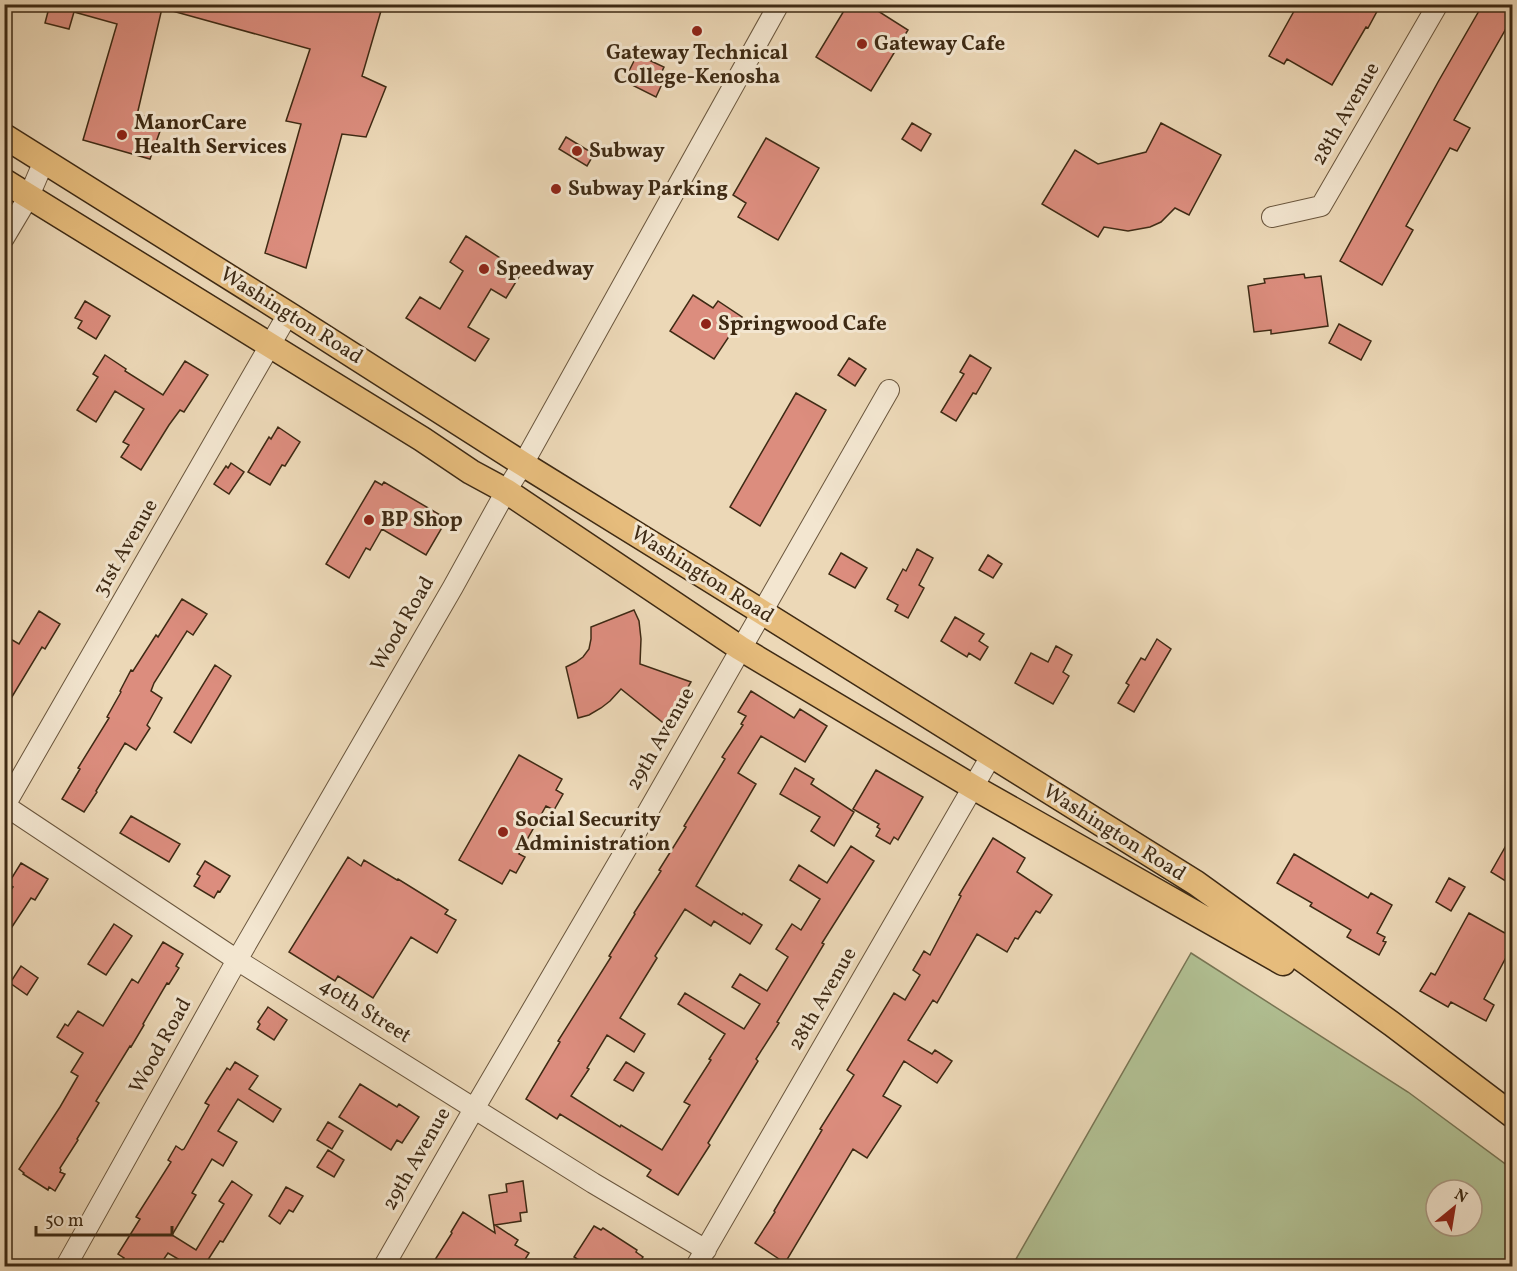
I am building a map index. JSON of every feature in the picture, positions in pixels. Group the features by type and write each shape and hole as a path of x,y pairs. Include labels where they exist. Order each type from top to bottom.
{"main road":[{"name":"Washington Road","path":"4,136 523,464 1196,884 1392,1024 1512,1114"},
{"name":"Washington Road","path":"4,181 422,439 471,472 506,491 740,648 973,787 1392,1024"}],"street":[{"name":"Wood Road","path":"66,1266 237,960 523,464 779,4"},
{"name":"28th Avenue","path":"1272,217 1321,206 1438,4"},
{"path":"4,238 29,196 44,161"},
{"name":"31st Avenue","path":"5,806 288,314"},
{"name":"29th Avenue","path":"384,1266 889,390"},
{"name":"28th Avenue","path":"701,1258 991,756"},
{"name":"40th Street","path":"5,806 237,960 593,1183 701,1258"}],"green space":[{"path":"1191,953 1408,1092 1512,1169 1512,1266 1012,1266"}],"building":[{"path":"50,4 163,4 137,115 164,120 150,159 83,140 117,24 74,12 69,29 45,23"},
{"name":"ManorCare Health Services","path":"166,4 383,4 362,76 386,87 366,137 342,134 306,268 265,253 301,124 286,121 310,49 165,9"},
{"name":"Gateway Cafe","path":"848,4 867,4 908,30 871,91 816,57"},
{"path":"1298,4 1381,4 1332,85 1287,59 1284,64 1269,56"},
{"path":"1483,4 1503,4 1512,10 1512,18 1454,120 1470,128 1457,151 1450,148 1406,226 1413,230 1382,285 1340,261"},
{"path":"638,46 654,54 651,61 664,67 657,82 662,84 656,97 624,81 634,61 632,59"},
{"path":"912,123 931,134 921,151 902,139"},
{"path":"1161,123 1221,155 1189,215 1175,208 1161,222 1150,227 1128,231 1104,227 1098,237 1042,204 1075,150 1098,164 1146,152"},
{"path":"566,137 594,154 587,166 559,149"},
{"path":"766,138 819,168 778,240 738,217 746,203 733,195"},
{"path":"466,236 522,272 506,298 491,289 468,327 489,339 475,361 406,318 420,297 440,309 463,271 450,262"},
{"path":"1304,274 1305,278 1321,276 1328,326 1271,334 1271,330 1254,332 1248,286 1265,283 1264,279"},
{"name":"Springwood Cafe","path":"693,295 713,308 718,301 742,317 714,359 670,331"},
{"path":"85,301 110,316 96,339 78,328 82,321 75,318"},
{"path":"1339,324 1371,341 1361,360 1329,343"},
{"path":"105,355 126,369 125,371 163,395 185,361 208,375 184,412 180,410 169,425 141,470 121,457 129,445 123,442 144,409 115,391 96,422 77,410 98,377 93,374"},
{"path":"970,355 991,368 976,394 973,393 956,421 941,412 964,374 960,372"},
{"path":"849,358 866,369 855,386 838,375"},
{"path":"796,393 826,410 760,526 730,507"},
{"path":"278,427 300,442 270,485 248,472 269,437 271,439"},
{"path":"231,463 244,472 229,494 214,484 226,466 228,468"},
{"path":"375,481 382,485 384,482 447,519 426,555 382,529 370,550 366,548 349,578 326,564"},
{"path":"917,549 933,558 919,585 924,588 908,618 895,611 898,605 887,599 903,569 906,571"},
{"path":"841,553 867,568 855,588 829,574"},
{"path":"988,555 1002,564 993,578 979,570"},
{"path":"182,599 207,614 193,635 187,631 154,683 151,691 162,698 147,725 150,728 136,750 125,743 84,812 62,799 109,718 107,717 131,670 133,671 156,635 158,637"},
{"path":"634,610 639,621 641,639 640,664 691,682 666,725 621,689 601,708 578,718 566,667 583,657 589,649 591,627"},
{"path":"39,611 60,624 45,649 42,647 4,710 4,635 19,644"},
{"path":"955,617 984,634 979,641 988,647 980,660 969,653 967,657 941,641"},
{"path":"1157,639 1171,649 1134,712 1118,703 1129,685 1126,683 1141,658 1145,660"},
{"path":"1056,646 1072,655 1063,672 1069,676 1053,704 1015,683 1031,653 1048,662"},
{"path":"215,665 231,676 191,743 174,732"},
{"path":"751,691 794,718 800,709 827,726 805,762 761,736 738,773 756,784 696,886 762,925 750,944 714,921 711,926 685,909 620,1018 645,1034 634,1052 607,1035 571,1096 662,1150 690,1105 684,1102 725,1034 678,1004 685,993 744,1029 760,1004 732,987 740,974 767,991 788,957 776,949 792,924 801,930 820,899 790,880 799,865 827,883 851,846 874,861 822,943 824,944 756,1059 758,1061 708,1143 710,1145 678,1195 647,1176 651,1170 560,1114 557,1119 526,1099 725,759 722,757 743,725 741,724 746,716 738,712"},
{"name":"Social Security Administration","path":"519,755 562,779 556,790 563,794 554,810 546,806 519,854 525,857 516,873 510,870 502,884 459,860"},
{"path":"795,768 814,779 811,784 854,812 834,846 811,831 820,817 780,794"},
{"path":"876,770 923,797 898,840 894,837 890,844 876,836 880,829 877,827 879,824 853,809"},
{"path":"131,816 180,844 169,862 120,833"},
{"path":"1512,835 1512,885 1491,872"},
{"path":"993,838 1025,858 1017,872 1052,895 1040,913 1036,911 1007,952 977,934 937,1003 933,1000 908,1040 932,1054 935,1050 952,1061 937,1083 904,1061 883,1096 901,1106 867,1158 853,1149 785,1263 755,1243 822,1130 820,1129 854,1075 847,1070 894,993 905,1000 920,975 913,970 924,951 930,955 961,896 959,895"},
{"path":"1294,854 1368,898 1371,893 1392,905 1377,933 1385,937 1383,941 1386,942 1379,955 1347,937 1351,930 1310,906 1312,903 1277,883"},
{"path":"348,857 361,866 364,860 398,879 448,910 445,914 456,920 437,953 411,937 373,998 338,976 335,981 289,952"},
{"path":"205,861 230,876 214,898 194,886 200,876 197,874"},
{"path":"21,863 48,879 35,900 31,898 4,939 4,899 13,887 8,884"},
{"path":"1449,878 1465,887 1451,911 1436,902"},
{"path":"1469,913 1512,937 1512,946 1484,999 1494,1005 1486,1021 1451,1002 1448,1007 1420,991 1431,973 1435,975"},
{"path":"114,924 132,936 106,975 88,964"},
{"path":"163,942 183,954 176,966 179,968 169,984 167,983 131,1047 96,1101 99,1103 60,1168 60,1172 65,1174 55,1191 49,1187 48,1190 19,1169 78,1076 71,1072 83,1053 57,1037 65,1024 68,1026 78,1011 103,1026 132,979 138,983"},
{"path":"21,966 38,978 27,995 10,983"},
{"path":"268,1007 287,1020 274,1040 257,1029 260,1024 258,1022"},
{"path":"235,1062 258,1076 249,1089 281,1109 273,1122 238,1099 218,1131 237,1142 223,1166 212,1159 192,1193 196,1195 172,1235 196,1250 224,1204 219,1201 232,1181 252,1195 223,1242 220,1241 204,1266 190,1266 168,1253 159,1266 118,1266 124,1258 118,1254 140,1219 136,1217 171,1162 168,1160 176,1146 184,1149 209,1105 205,1103 227,1068 230,1070"},
{"path":"626,1062 644,1073 633,1091 614,1080"},
{"path":"360,1084 397,1107 399,1104 419,1117 402,1143 397,1140 391,1150 339,1117"},
{"path":"328,1122 343,1131 332,1149 317,1140"},
{"path":"328,1150 344,1160 334,1177 317,1167"},
{"path":"523,1181 527,1212 520,1213 521,1221 495,1225 518,1240 515,1245 529,1253 521,1266 431,1266 463,1212 495,1233 489,1195 507,1192 506,1184"},
{"path":"286,1187 303,1196 293,1212 289,1210 280,1224 269,1216"},
{"path":"594,1226 601,1230 603,1228 637,1250 636,1252 643,1257 637,1266 589,1266 574,1257"}],"place":[{"name":"Gateway Technical College-Kenosha","path":"697,31"},
{"name":"Gateway Cafe","path":"862,44"},
{"name":"ManorCare Health Services","path":"122,135"},
{"name":"Subway","path":"577,151"},
{"name":"Subway Parking","path":"556,189"},
{"name":"Speedway","path":"484,269"},
{"name":"Springwood Cafe","path":"706,324"},
{"name":"BP Shop","path":"369,520"},
{"name":"Social Security Administration","path":"503,832"}]}
